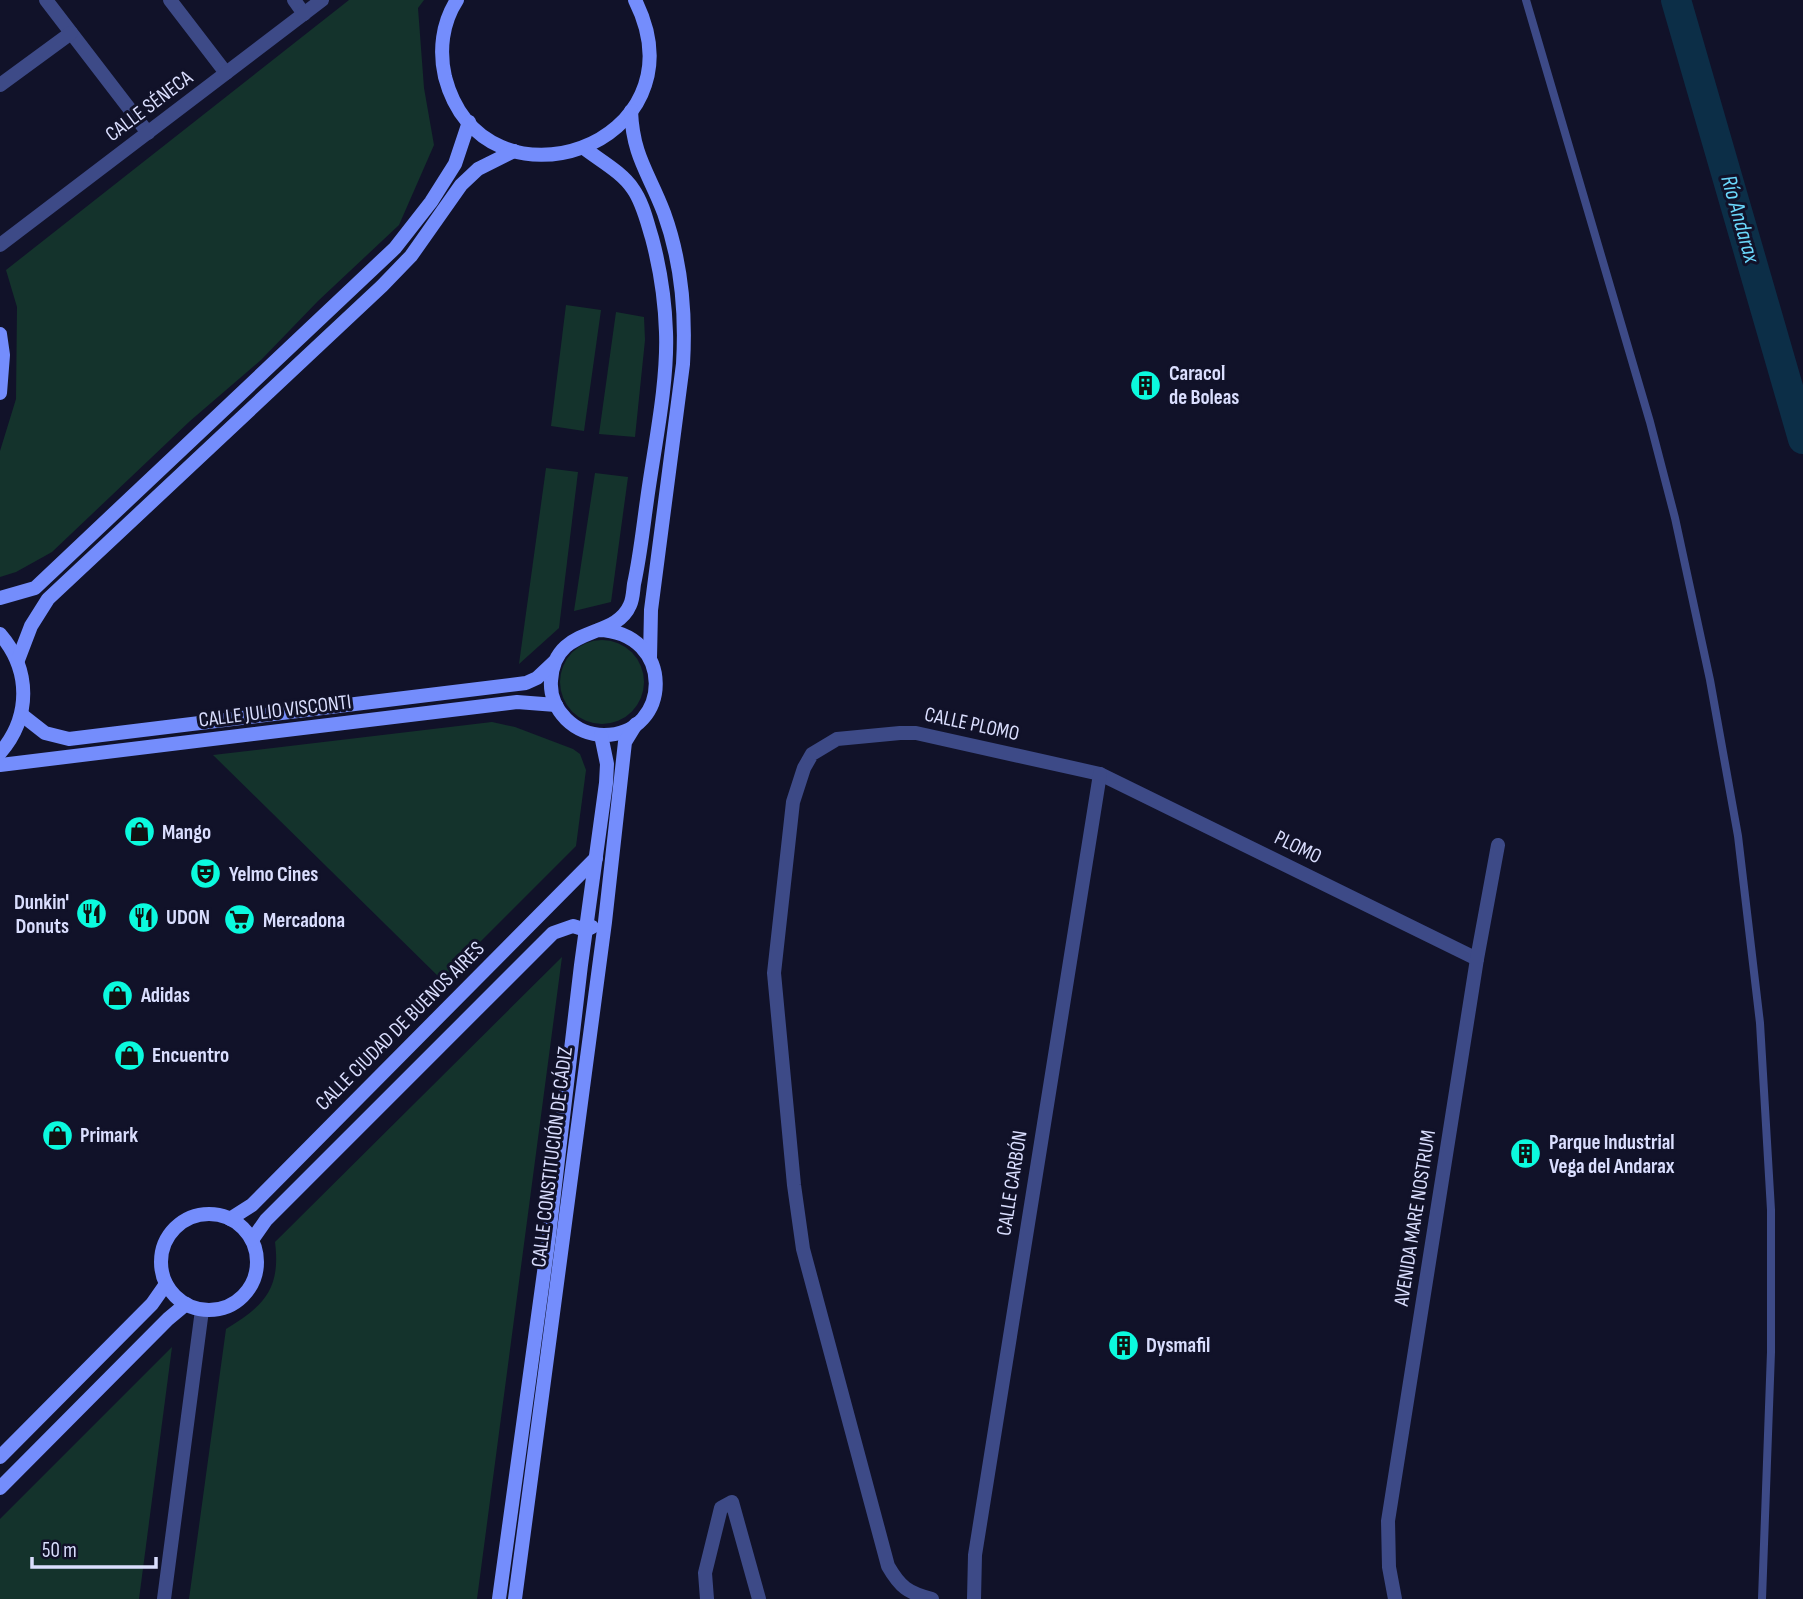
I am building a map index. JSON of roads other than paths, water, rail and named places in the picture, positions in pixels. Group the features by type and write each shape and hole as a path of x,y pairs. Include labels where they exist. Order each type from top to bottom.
{"street":[{"path":"46,0 148,133"},
{"path":"170,0 226,73"},
{"path":"294,0 304,14"},
{"name":"CALLE SÉNECA","path":"0,245 322,0"},
{"path":"457,0 445,26 442,47 448,87 457,106 482,135 514,151 550,156 584,148 603,139 631,111 641,93 647,74 648,35 643,15 635,0"},
{"path":"0,85 71,33"},
{"path":"631,111 632,135 638,157 664,213 676,260 685,333 651,610 650,658 655,673 654,697 647,712 636,723 623,731 601,735 579,729 569,723 556,705 551,683 555,662 568,644 587,633 612,631 625,634 636,641 650,658"},
{"path":"0,597 36,588 395,248 456,164 469,122"},
{"path":"584,148 633,188 645,213 656,255 666,333 664,368 637,573 630,607 598,631"},
{"path":"18,660 32,626 48,599 382,286 411,256 461,185 478,169 514,151"},
{"path":"0,334 3,355 0,393"},
{"path":"0,634 18,660 24,687 22,715 16,730 0,753"},
{"name":"CALLE JULIO VISCONTI","path":"22,715 45,733 69,739 526,683 537,678 555,662"},
{"name":"CALLE JULIO VISCONTI","path":"0,765 517,702 556,705"},
{"name":"CALLE CONSTITUCIÓN DE CÁDIZ","path":"515,1599 605,922 625,742 636,723"},
{"name":"CALLE PLOMO","path":"932,1599 909,1591 897,1582 888,1566 803,1249 794,1185 775,973 793,802 804,768 812,754 837,739 900,733 933,736 1100,774"},
{"name":"CALLE CONSTITUCIÓN DE CÁDIZ","path":"499,1599 549,1236 596,858 607,764 601,735"},
{"name":"PLOMO","path":"1100,774 1477,959"},
{"name":"CALLE CARBÓN","path":"974,1599 977,1541 1100,774"},
{"name":"AVENIDA MARE NOSTRUM","path":"1395,1599 1389,1567 1388,1521 1477,959 1499,845"},
{"name":"CALLE CIUDAD DE BUENOS AIRES","path":"230,1219 251,1205 596,858"},
{"name":"CALLE CIUDAD DE BUENOS AIRES","path":"252,1240 266,1220 552,933 573,926 586,930 605,922"},
{"path":"215,1215 230,1219 246,1231 252,1240 257,1256 256,1274 249,1290 236,1302 220,1309 202,1310 174,1296 166,1284 162,1255 166,1241 175,1229 187,1220 215,1215"},
{"path":"0,1457 152,1304 166,1284"},
{"path":"0,1488 186,1304"},
{"path":"164,1599 202,1310"},
{"path":"707,1599 705,1573 720,1508 732,1502 759,1599"}],"lane":[{"path":"1526,0 1650,422 1675,518 1710,680 1738,836 1760,1023 1771,1210 1771,1352 1762,1599"}],"waterway":[{"name":"Río Andarax","path":"1676,0 1803,439"}],"place":[{"name":"Caracol de Boleas","path":"1146,385"},
{"name":"Mango","path":"139,832"},
{"name":"Yelmo Cines","path":"206,874"},
{"name":"Dunkin' Donuts","path":"92,914"},
{"name":"UDON","path":"143,917"},
{"name":"Mercadona","path":"240,920"},
{"name":"Adidas","path":"118,995"},
{"name":"Encuentro","path":"129,1055"},
{"name":"Primark","path":"57,1135"},
{"name":"Parque Industrial Vega del Andarax","path":"1526,1154"},
{"name":"Dysmafil","path":"1123,1345"}]}
